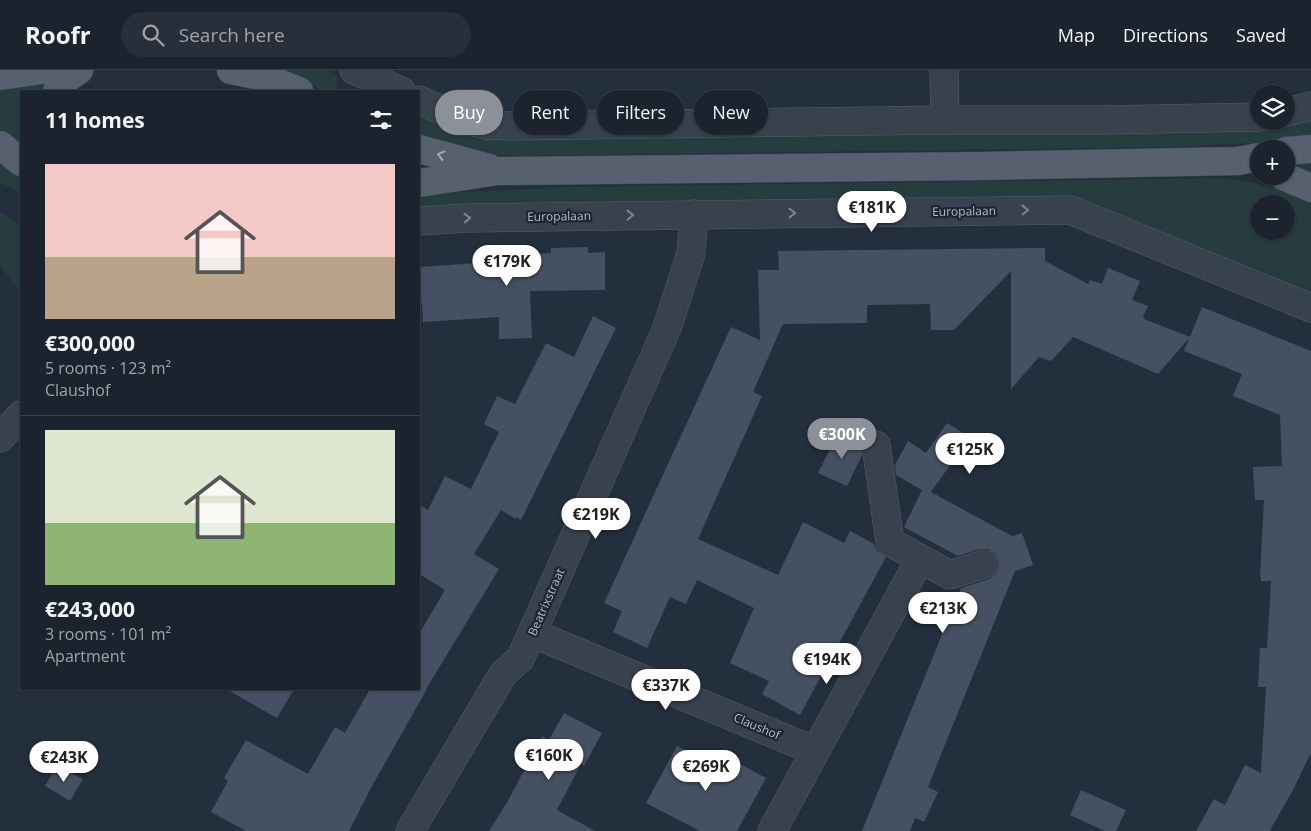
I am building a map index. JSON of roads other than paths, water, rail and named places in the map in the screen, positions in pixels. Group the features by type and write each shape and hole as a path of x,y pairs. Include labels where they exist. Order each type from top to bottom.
{"main road":[{"path":"0,76 42,70"},
{"path":"58,90 64,81 79,70"},
{"path":"231,70 260,76 294,90"},
{"path":"0,145 20,161"},
{"path":"420,149 498,171"},
{"path":"1295,150 1311,149"},
{"path":"420,183 498,171 1250,162"},
{"path":"1295,181 1311,188"}],"street":[{"path":"354,70 398,90"},
{"path":"944,70 945,120"},
{"path":"420,100 465,120 495,126 1250,117"},
{"path":"1295,110 1311,106"},
{"name":"Europalaan","path":"420,221 467,218 694,214 1070,210 1311,308"},
{"name":"Beatrixstraat","path":"410,831 503,674 520,659 532,633 667,328 691,253 694,214"},
{"path":"0,438 20,416"},
{"path":"876,445 890,542 950,575 984,564"},
{"path":"772,831 920,559"},
{"name":"Claushof","path":"532,633 816,750"}]}
